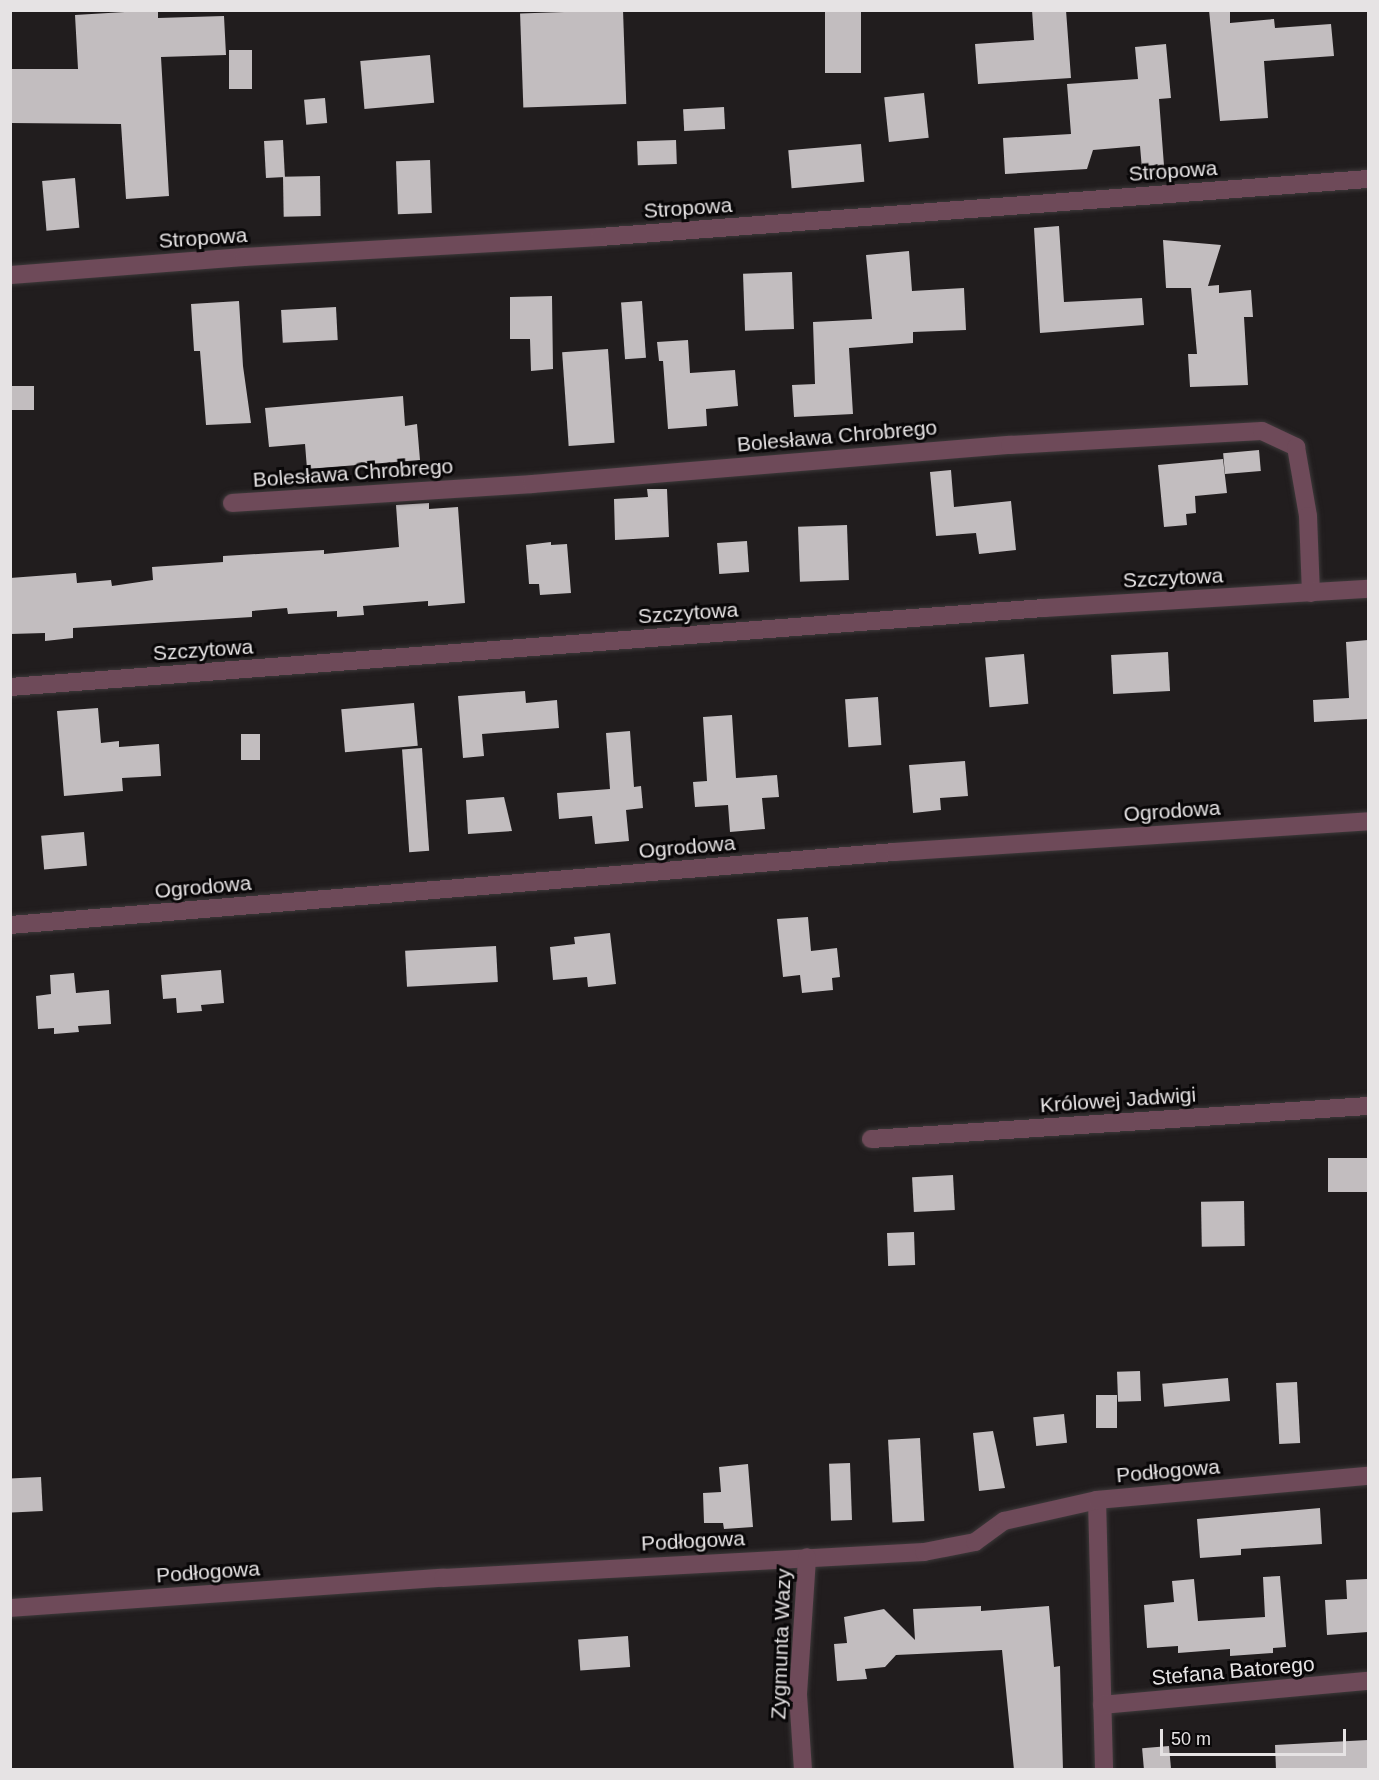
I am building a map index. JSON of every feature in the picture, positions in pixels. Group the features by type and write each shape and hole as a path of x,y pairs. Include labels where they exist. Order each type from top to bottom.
{"street":[{"name":"Stropowa","path":"10,275 244,256 600,237 1368,180"},
{"name":"Bolesława Chrobrego","path":"231,503 532,484 1010,445 1262,431 1296,447 1308,516 1311,593"},
{"name":"Szczytowa","path":"10,687 1044,608 1368,589"},
{"name":"Ogrodowa","path":"10,925 896,852 1368,821"},
{"name":"Królowej Jadwigi","path":"871,1139 1368,1106"},
{"name":"Podłogowa","path":"10,1608 807,1557 924,1552 975,1542 1004,1521 1097,1500 1368,1476"},
{"path":"1097,1500 1104,1770"},
{"name":"Zygmunta Wazy","path":"803,1770 798,1694 807,1557"},
{"name":"Stefana Batorego","path":"1102,1704 1368,1682"}],"building":[{"path":"158,10 158,18 224,16 226,55 161,57 169,196 126,199 121,124 10,123 10,69 78,69 75,15"},
{"path":"623,10 626,104 523,108 520,14"},
{"path":"825,10 861,10 861,73 825,73"},
{"path":"1032,10 1066,10 1071,78 978,84 975,44 1034,40"},
{"path":"1209,10 1230,10 1230,23 1274,19 1275,28 1331,24 1334,56 1264,61 1268,118 1220,121"},
{"path":"1166,44 1171,98 1159,99 1165,179 1143,181 1140,146 1093,150 1087,169 1005,174 1003,138 1071,134 1067,84 1138,79 1135,47"},
{"path":"229,50 252,50 252,89 229,89"},
{"path":"430,55 434,103 364,109 360,61"},
{"path":"924,93 929,138 889,142 884,97"},
{"path":"325,98 327,123 306,125 304,100"},
{"path":"724,107 725,129 684,131 683,109"},
{"path":"283,140 285,177 266,178 264,141"},
{"path":"676,140 677,164 638,165 637,141"},
{"path":"861,144 864,182 792,188 788,150"},
{"path":"430,160 432,213 398,214 396,161"},
{"path":"320,176 321,216 284,217 283,177"},
{"path":"75,178 79,228 46,231 42,181"},
{"path":"1059,226 1064,302 1142,298 1144,325 1040,333 1034,228"},
{"path":"1163,240 1221,245 1208,286 1219,285 1219,293 1251,290 1253,317 1244,317 1248,385 1190,387 1188,354 1197,354 1191,288 1166,288"},
{"path":"909,251 912,291 964,288 966,330 913,332 913,343 849,348 853,414 794,417 792,385 815,384 813,322 872,319 866,255"},
{"path":"792,272 794,329 745,331 743,274"},
{"path":"552,296 553,369 531,371 530,339 510,339 510,297"},
{"path":"239,301 243,366 251,423 206,425 200,351 194,351 191,304"},
{"path":"642,301 646,358 625,359 621,302"},
{"path":"336,307 338,340 283,343 281,310"},
{"path":"688,340 690,373 735,370 738,406 706,409 707,426 668,429 663,361 659,361 657,342"},
{"path":"608,349 615,443 569,446 562,352"},
{"path":"10,386 34,386 34,410 10,410"},
{"path":"403,396 405,426 417,424 420,460 307,469 305,444 269,447 265,408"},
{"path":"1259,450 1261,471 1225,474 1223,453"},
{"path":"1223,459 1227,493 1195,496 1196,513 1186,514 1187,525 1164,527 1158,465"},
{"path":"951,470 954,507 1011,501 1016,550 979,554 976,533 936,536 930,472"},
{"path":"647,489 667,489 669,537 615,540 614,499 648,497"},
{"path":"429,503 429,509 458,507 465,603 428,606 428,601 363,606 364,615 337,617 337,611 288,614 287,608 252,611 252,617 73,628 73,638 45,641 45,633 10,634 10,578 76,573 77,583 111,580 112,586 153,580 152,567 223,562 223,556 324,550 324,554 399,547 396,505"},
{"path":"847,525 849,580 800,582 798,527"},
{"path":"747,541 749,572 719,574 717,543"},
{"path":"551,542 551,545 567,544 571,593 540,595 539,584 529,584 526,545"},
{"path":"1368,640 1368,719 1314,722 1313,700 1349,698 1346,642"},
{"path":"1168,652 1170,691 1113,694 1111,655"},
{"path":"1024,654 1028,704 990,707 985,657"},
{"path":"525,691 526,703 557,700 559,728 482,734 484,756 463,758 458,696"},
{"path":"878,697 881,745 848,747 845,699"},
{"path":"414,703 418,746 345,752 341,709"},
{"path":"98,708 101,743 119,741 119,747 159,744 161,776 122,778 123,791 64,796 57,711"},
{"path":"732,715 736,778 777,775 779,797 762,798 765,829 730,832 728,805 695,807 693,782 707,781 703,717"},
{"path":"630,731 634,787 641,786 643,808 626,810 629,841 595,844 592,816 559,819 557,793 610,789 606,733"},
{"path":"241,734 260,734 260,760 241,760"},
{"path":"422,748 429,851 409,852 402,749"},
{"path":"965,761 968,796 940,798 941,810 913,813 909,765"},
{"path":"504,797 512,831 468,834 466,800"},
{"path":"84,832 87,866 44,870 41,836"},
{"path":"808,917 811,951 837,948 840,977 832,978 833,990 802,993 800,975 783,977 777,919"},
{"path":"610,933 616,984 588,987 587,977 553,980 550,947 575,944 574,937"},
{"path":"496,946 498,982 407,987 405,951"},
{"path":"221,970 224,1003 201,1005 202,1011 177,1013 176,998 163,999 161,975"},
{"path":"74,973 76,993 109,990 111,1024 78,1026 79,1032 54,1034 54,1028 38,1029 36,996 51,994 50,975"},
{"path":"1328,1158 1368,1158 1368,1192 1328,1192"},
{"path":"953,1175 955,1210 914,1212 912,1177"},
{"path":"1244,1201 1245,1246 1202,1247 1201,1202"},
{"path":"914,1232 915,1265 888,1266 887,1233"},
{"path":"1140,1371 1141,1401 1118,1402 1117,1372"},
{"path":"1228,1378 1230,1401 1164,1407 1162,1384"},
{"path":"1297,1382 1300,1443 1279,1444 1276,1383"},
{"path":"1096,1395 1117,1395 1117,1428 1096,1428"},
{"path":"1064,1414 1067,1443 1036,1446 1033,1417"},
{"path":"993,1431 1005,1488 979,1491 973,1433"},
{"path":"920,1438 924,1521 892,1523 888,1440"},
{"path":"850,1463 852,1520 831,1521 829,1464"},
{"path":"748,1464 753,1527 724,1529 723,1523 704,1523 703,1493 721,1492 719,1467"},
{"path":"41,1477 43,1511 12,1513 10,1479"},
{"path":"1320,1508 1322,1544 1241,1549 1241,1555 1200,1558 1197,1519"},
{"path":"1280,1576 1286,1647 1273,1648 1273,1653 1230,1656 1230,1649 1178,1653 1178,1646 1147,1648 1144,1605 1174,1602 1172,1581 1194,1579 1198,1621 1265,1617 1263,1577"},
{"path":"1368,1579 1368,1632 1327,1635 1325,1600 1347,1599 1346,1580"},
{"path":"981,1606 981,1611 1049,1606 1054,1667 1060,1666 1063,1770 1014,1770 1002,1650 896,1655 885,1667 865,1669 867,1679 837,1681 834,1644 847,1643 844,1617 884,1609 915,1640 913,1609"},
{"path":"628,1636 630,1667 580,1670 578,1639"},
{"path":"1368,1740 1368,1770 1276,1770 1275,1745"},
{"path":"1169,1746 1171,1770 1144,1770 1142,1748"}]}
